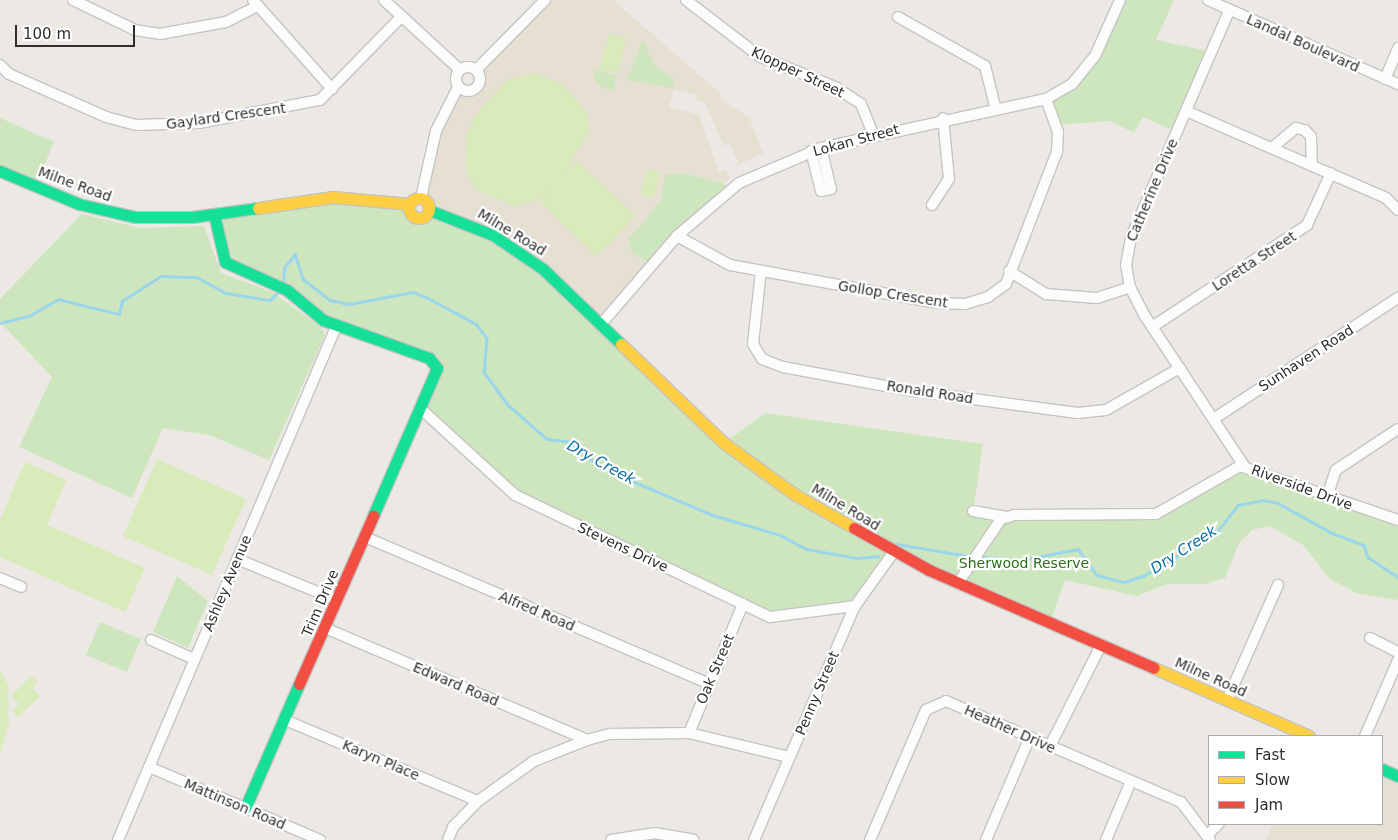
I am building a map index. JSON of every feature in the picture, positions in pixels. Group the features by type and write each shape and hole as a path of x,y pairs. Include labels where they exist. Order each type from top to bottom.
{"main road":[{"name":"Milne Road","path":"0,171 79,204 122,215 172,219 333,197 410,204 416,218 429,210 492,235 525,255 602,323 755,469 893,552 958,583 1307,735"},
{"path":"410,204 421,198 429,210"},
{"path":"214,214 220,255 225,262 273,281 336,327"},
{"name":"Trim Drive","path":"245,808 437,368 429,358 336,327"},
{"path":"1383,769 1398,776"}],"street":[{"path":"72,0 135,30 160,34 226,22 255,3 332,89"},
{"path":"384,0 460,70 476,70 544,0"},
{"name":"Klopper Street","path":"686,0 759,56 849,95 865,110 873,134"},
{"path":"696,9 703,0"},
{"name":"Lokan Street","path":"602,323 677,236 728,189 775,164 816,150 873,134 943,118 996,110 1046,99 1072,84 1095,56 1120,0"},
{"name":"Landal Boulevard","path":"1208,0 1398,84"},
{"name":"Catherine Drive","path":"1229,10 1131,237 1126,265 1130,287 1152,327 1215,418 1246,467"},
{"name":"Gaylard Crescent","path":"0,65 9,74 106,117 136,125 199,123 320,100 401,17"},
{"path":"898,17 985,66 996,110"},
{"path":"1385,79 1398,48"},
{"path":"421,198 436,131 458,87 460,70"},
{"path":"458,87 466,91 477,88 480,80 476,70"},
{"name":"Gollop Crescent","path":"677,236 730,265 965,304 988,297 1006,284 1009,271 1057,152 1058,132 1046,99"},
{"path":"1186,111 1312,164 1386,198 1398,210"},
{"path":"932,205 949,180 943,118"},
{"path":"1273,148 1296,128 1305,130 1311,137 1312,164"},
{"name":"Loretta Street","path":"1152,327 1307,225 1331,173"},
{"name":"Ronald Road","path":"761,271 753,344 762,359 783,367 913,391 1078,413 1106,410 1180,368"},
{"path":"1009,271 1046,294 1096,298 1130,287"},
{"name":"Sunhaven Road","path":"1215,418 1398,298"},
{"name":"Ashley Avenue","path":"118,840 336,327"},
{"name":"Stevens Drive","path":"420,408 515,495 770,617 855,606"},
{"path":"1327,497 1336,470 1398,429"},
{"name":"Riverside Drive","path":"974,511 1008,517 1156,514 1246,467 1327,497 1398,520"},
{"path":"958,583 992,529 1008,517"},
{"name":"Alfred Road","path":"364,537 709,684"},
{"name":"Penny Street","path":"754,840 855,606 893,552"},
{"path":"237,559 337,600"},
{"path":"0,578 21,587"},
{"path":"1227,700 1278,585"},
{"name":"Oak Street","path":"688,733 743,604"},
{"name":"Edward Road","path":"325,628 587,740"},
{"path":"1370,638 1398,652"},
{"path":"151,640 194,659"},
{"path":"1050,746 1101,645"},
{"path":"1365,735 1398,660"},
{"name":"Heather Drive","path":"870,840 926,710 936,702 946,701 1181,802 1208,838"},
{"name":"Karyn Place","path":"285,720 478,801"},
{"path":"448,840 453,827 478,801 534,761 587,740 610,734 688,733 789,757"},
{"path":"986,840 1030,737"},
{"name":"Mattinson Road","path":"149,767 320,840"},
{"path":"1106,840 1131,781"},
{"path":"1208,838 1218,825"},
{"path":"611,840 655,833 693,840"}],"shaded area":[{"path":"545,0 613,0 720,93 721,100 749,117 763,153 734,167 739,162 729,144 724,146 705,103 696,100 696,95 674,89 669,107 699,115 719,172 725,169 731,178 724,183 728,189 602,323 424,199 433,140 462,90 477,88 479,73"},
{"path":"1383,775 1398,781 1398,840 1266,840 1272,825 1383,825"}],"green space":[{"path":"1120,0 1174,0 1156,40 1207,51 1172,130 1143,117 1134,133 1111,121 1055,125 1046,99 1072,84 1095,56"},
{"path":"609,34 626,38 618,73 600,69"},
{"path":"643,40 654,65 674,79 672,88 627,80"},
{"path":"595,70 617,75 613,91 601,87 593,76"},
{"path":"535,73 564,85 586,112 589,131 565,173 577,161 635,216 597,256 539,201 549,189 537,200 514,206 476,190 467,175 466,136 479,111 508,80"},
{"path":"0,118 54,142 37,182 0,166"},
{"path":"647,169 660,173 653,198 641,195"},
{"path":"682,173 723,183 728,189 652,264 632,253 628,240 660,202 666,174"},
{"name":"Sherwood Reserve","path":"308,199 409,211 416,218 426,216 525,255 724,443 765,413 983,444 973,511 1002,513 1156,514 1246,470 1398,518 1398,600 1356,593 1330,579 1303,545 1270,526 1252,530 1239,543 1225,578 1204,584 1167,584 1137,596 1065,580 1050,623 893,553 855,606 770,617 515,495 420,408 434,365 311,311 225,262 214,214"},
{"path":"82,214 140,228 204,226 221,273 272,292 321,327 325,335 269,460 209,435 163,428 132,498 19,447 52,377 0,322 0,299"},
{"path":"157,459 246,499 212,575 123,536"},
{"path":"25,462 66,480 47,525 145,568 125,612 0,557 0,520"},
{"path":"177,576 208,601 188,648 153,632"},
{"path":"100,622 141,639 127,672 86,655"},
{"path":"0,671 8,684 9,723 0,753"},
{"path":"31,676 38,682 32,688 40,696 18,717 12,711 19,704 11,696"}],"waterway":[{"name":"Dry Creek","path":"283,284 284,268 295,254 303,279 330,300 349,304 413,292 428,298 476,324 487,338 484,372 508,405 547,439 570,442 586,457 639,484 713,515 780,535 806,549 857,558 878,556"},
{"name":"Dry Creek","path":"0,323 29,316 58,299 119,314 122,301 161,276 197,277 226,293 270,300 279,291"},
{"name":"Dry Creek","path":"984,557 1021,560 1078,549 1097,575 1124,582 1143,576 1216,533 1238,505 1263,500 1278,503 1330,532 1364,545 1368,557 1398,577"},
{"name":"Dry Creek","path":"897,544 968,556"}],"traffic: fast":[{"path":"0,171 79,204 135,217 192,217 258,208"},
{"path":"429,210 493,235 543,269 621,344"},
{"path":"214,214 225,262 287,290 323,320 429,358 437,368 373,516"},
{"path":"245,808 299,684"},
{"path":"1383,769 1398,776"}],"traffic: slow":[{"path":"258,208 333,197 410,204"},
{"path":"419,198 426,201 429,208 426,215 419,218 412,215 409,208 412,201 419,198"},
{"path":"621,344 724,443 794,494 854,528"},
{"path":"1154,668 1307,735"}],"traffic: jam":[{"path":"299,684 373,516"},
{"path":"854,528 929,570 1154,668"}]}
